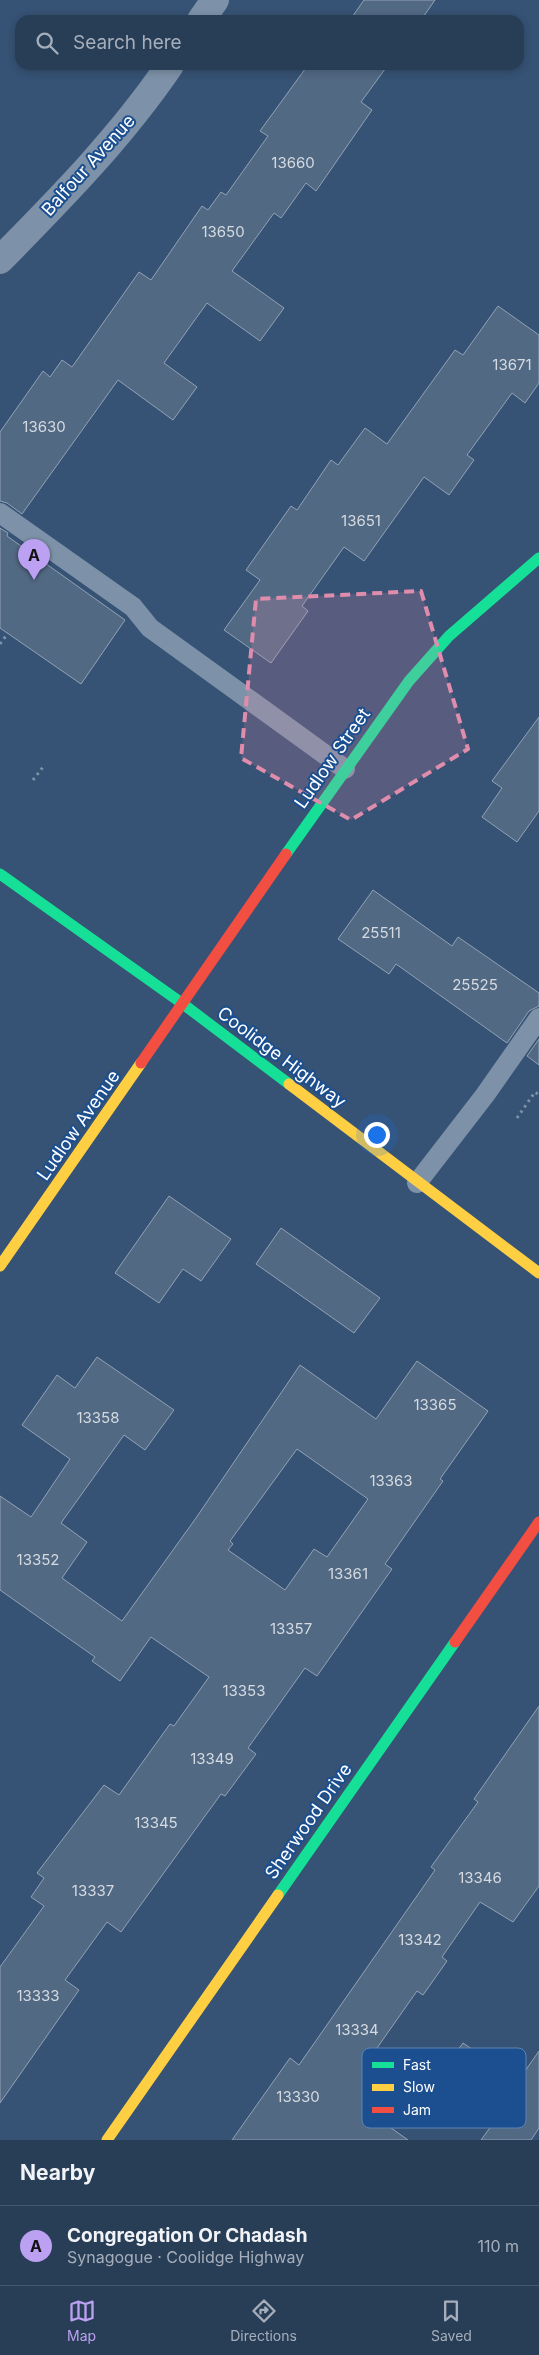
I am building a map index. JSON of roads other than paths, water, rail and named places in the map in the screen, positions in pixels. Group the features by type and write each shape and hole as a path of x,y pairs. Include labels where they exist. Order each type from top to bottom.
{"street":[{"path":"204,15 215,0"},
{"name":"Balfour Avenue","path":"0,260 76,183 120,134 166,70"},
{"name":"Ludlow Street","path":"183,1004 345,769 409,681 449,636 539,558"},
{"name":"Coolidge Highway","path":"0,874 183,1004 417,1183 539,1273"},
{"name":"Ludlow Avenue","path":"0,1266 183,1004"},
{"name":"Sherwood Drive","path":"107,2140 539,1522"}],"lane":[{"path":"0,513 133,608 150,628 345,769"},
{"path":"417,1183 485,1095 539,1018"}],"place":[{"name":"Congregation Or Chadash","path":"34,580"}]}
